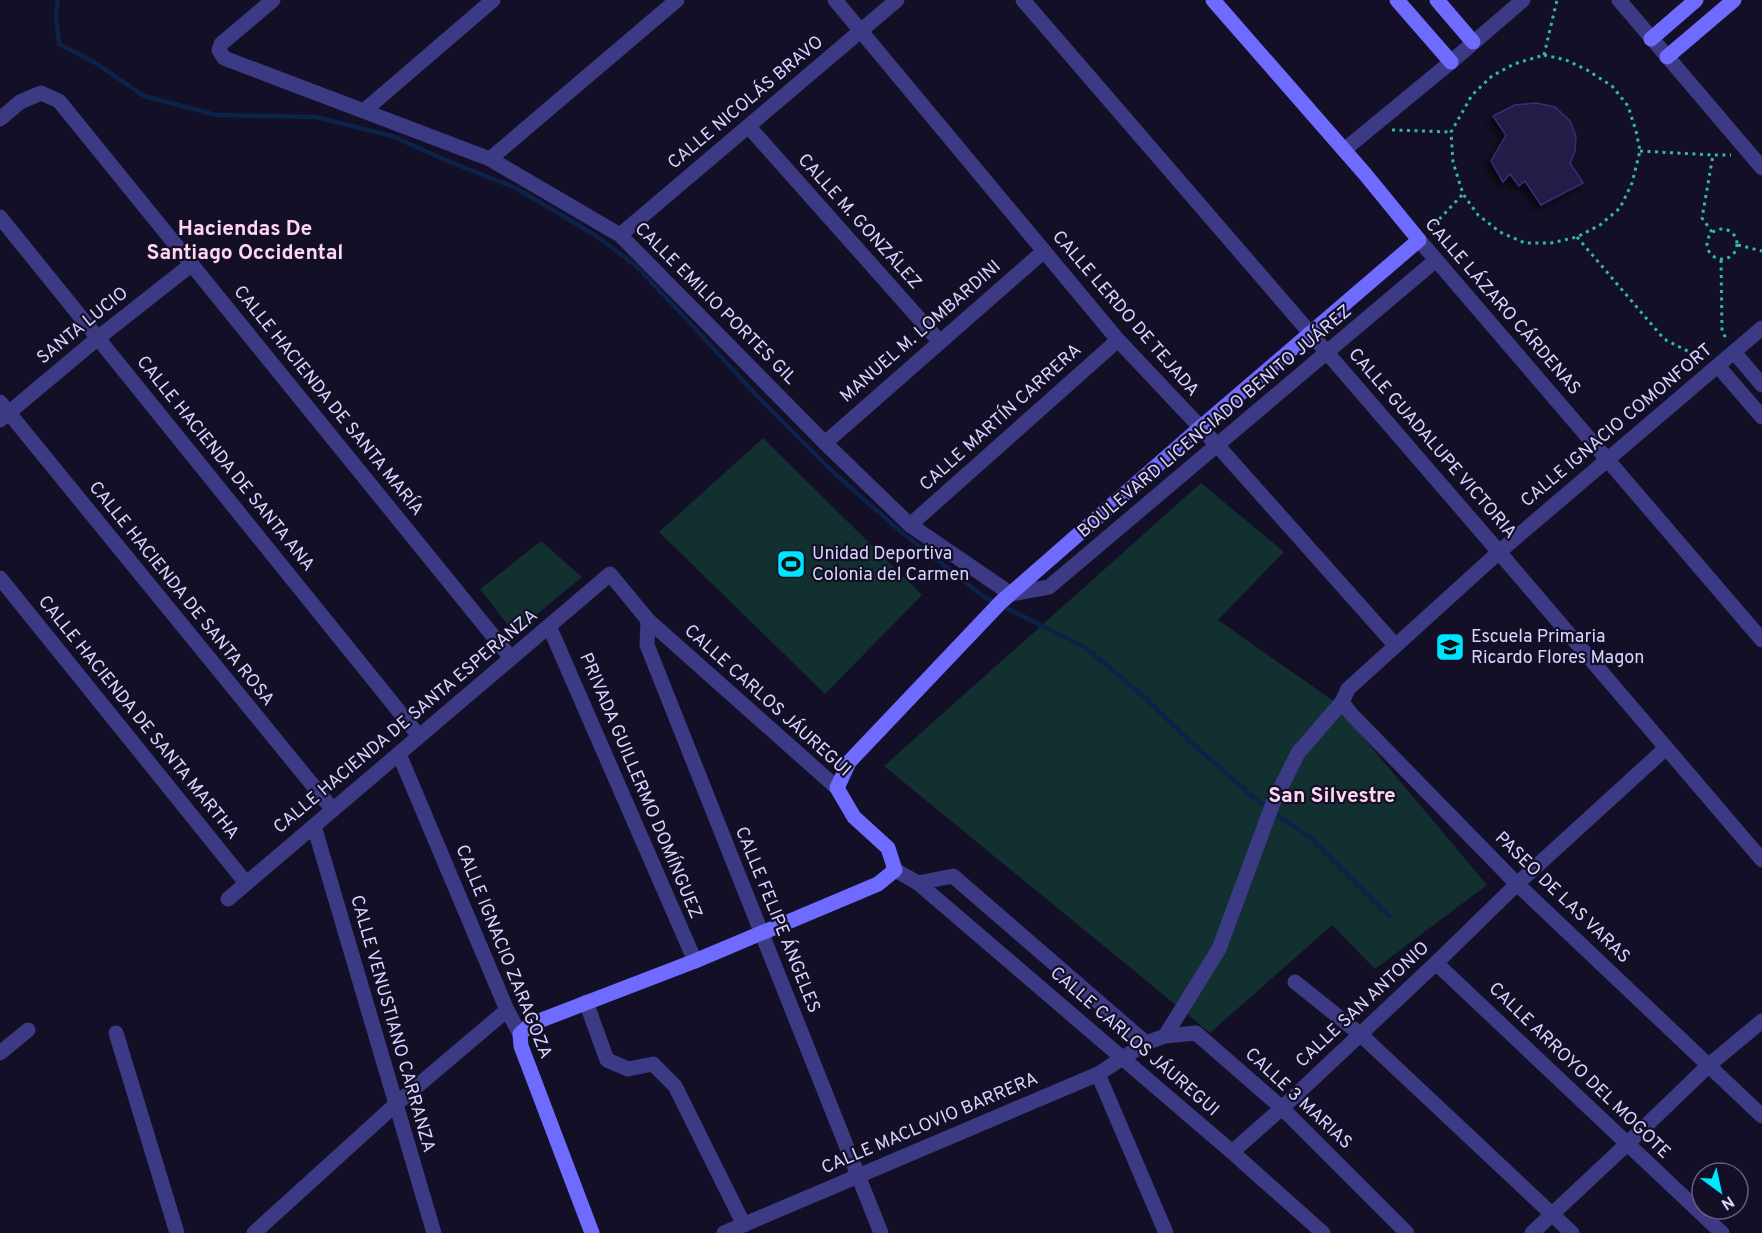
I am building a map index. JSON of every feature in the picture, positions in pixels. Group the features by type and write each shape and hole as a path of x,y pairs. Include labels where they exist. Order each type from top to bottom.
{"street":[{"name":"CALLE EMILIO PORTES GIL","path":"273,0 221,44 219,50 224,57 490,159 620,235 825,443 910,525 1006,598"},
{"path":"365,110 493,0"},
{"path":"490,159 677,0"},
{"name":"CALLE LERDO DE TEJADA","path":"835,0 1118,340 1216,445 1395,645"},
{"name":"CALLE NICOLÁS BRAVO","path":"620,235 897,0"},
{"name":"CALLE GUADALUPE VICTORIA","path":"1023,0 1762,860"},
{"name":"CALLE LÁZARO CÁRDENAS","path":"1214,0 1762,640"},
{"path":"1397,0 1451,63"},
{"path":"1437,0 1473,42"},
{"path":"1344,150 1451,63 1523,0"},
{"path":"1619,0 1762,168"},
{"path":"1651,39 1696,0"},
{"path":"1667,57 1734,0"},
{"name":"CALLE HACIENDA DE SANTA MARÍA","path":"0,119 20,102 41,93 59,101 511,658"},
{"name":"CALLE M. GONZÁLEZ","path":"749,127 940,342"},
{"name":"CALLE HACIENDA DE SANTA ANA","path":"0,217 419,736"},
{"name":"BOULEVARD LICENCIADO BENITO JUÁREZ","path":"1006,598 1419,240"},
{"name":"MANUEL M. LOMBARDINI","path":"825,443 1044,251"},
{"name":"BOULEVARD LICENCIADO BENITO JUÁREZ","path":"1006,598 1049,587 1436,260"},
{"name":"SANTA LUCIO","path":"3,411 192,264"},
{"name":"CALLE IGNACIO COMONFORT","path":"1165,1036 1219,949 1273,803 1298,753 1342,702 1348,689 1499,552 1762,328"},
{"name":"CALLE MARTÍN CARRERA","path":"910,525 1118,340"},
{"path":"1734,352 1762,385"},
{"path":"1718,366 1762,417"},
{"name":"CALLE HACIENDA DE SANTA ROSA","path":"3,411 333,810"},
{"name":"CALLE HACIENDA DE SANTA ESPERANZA","path":"228,899 610,574"},
{"name":"CALLE CARLOS JÁUREGUI","path":"610,574 648,620 837,788 854,817 888,848 895,870 918,883 1323,1233"},
{"name":"CALLE HACIENDA DE SANTA MARTHA","path":"0,578 246,883"},
{"path":"837,788 849,762 1006,598"},
{"name":"CALLE FELIPE ÁNGELES","path":"648,620 647,645 881,1233"},
{"name":"PRIVADA GUILLERMO DOMÍNGUEZ","path":"549,626 695,961"},
{"name":"PASEO DE LAS VARAS","path":"1342,702 1352,715 1517,884 1762,1116"},
{"name":"CALLE SAN ANTONIO","path":"1232,1152 1282,1108 1517,884 1666,748"},
{"name":"CALLE IGNACIO ZARAGOZA","path":"399,754 507,1010 520,1034 521,1046 592,1233"},
{"name":"CALLE VENUSTIANO CARRANZA","path":"315,826 434,1233"},
{"path":"520,1034 531,1024 695,961 878,884 895,870"},
{"name":"CALLE CARLOS JÁUREGUI","path":"918,883 953,876 1146,1043"},
{"name":"CALLE ARROYO DEL MOGOTE","path":"1436,963 1722,1233"},
{"path":"1295,982 1359,1034 1572,1233"},
{"path":"586,1002 608,1060 628,1069 653,1064 675,1086 744,1225"},
{"path":"254,1233 395,1105 507,1010"},
{"path":"1532,1233 1709,1065 1762,1021"},
{"path":"0,1053 28,1030"},
{"path":"116,1033 177,1233"},
{"name":"CALLE 3 MARIAS","path":"1146,1043 1165,1036 1196,1033 1282,1108 1407,1233"},
{"name":"CALLE MACLOVIO BARRERA","path":"724,1233 1098,1074 1146,1043"},
{"path":"1098,1074 1167,1233"}],"path":[{"path":"1544,55 1557,0"},
{"path":"1544,55 1566,60 1587,69 1612,86 1628,106 1640,151 1632,183 1620,208 1600,225 1576,237 1551,243 1525,243 1500,231 1478,215 1463,194 1453,162 1451,132 1472,94 1492,76 1514,64 1544,55"},
{"path":"1370,129 1451,132"},
{"path":"1640,151 1713,155 1750,154"},
{"path":"1712,232 1702,218 1713,155"},
{"path":"1419,240 1463,194"},
{"path":"1723,228 1734,234 1738,245 1732,256 1721,260 1710,254 1706,243 1712,232 1723,228"},
{"path":"1576,237 1664,339 1718,366"},
{"path":"1738,245 1762,251"},
{"path":"1721,260 1722,331 1734,352"}],"green space":[{"name":"Unidad Deportiva Colonia del Carmen","path":"763,438 922,595 825,694 659,532"},
{"path":"1201,483 1284,552 1218,620 1332,700 1487,885 1375,969 1332,925 1210,1033 884,766"},
{"path":"541,541 582,577 514,633 480,589"}],"building":[{"path":"1536,103 1555,107 1570,121 1576,136 1575,151 1570,163 1583,183 1541,205 1525,181 1519,186 1510,174 1503,182 1491,161 1506,135 1493,116 1515,105"}],"waterway":[{"path":"58,0 56,16 59,44 94,62 144,96 216,115 316,117 392,136 516,188 595,235 635,265 756,395 834,473 900,531 983,596 1086,648 1142,695 1195,746 1258,801 1312,839 1389,916"}],"place":[{"name":"Unidad Deportiva Colonia del Carmen","path":"791,564"},
{"name":"Escuela Primaria Ricardo Flores Magon","path":"1450,647"}],"district":[{"name":"Haciendas De Santiago Occidental","path":"245,241"},
{"name":"San Silvestre","path":"1332,796"}]}
